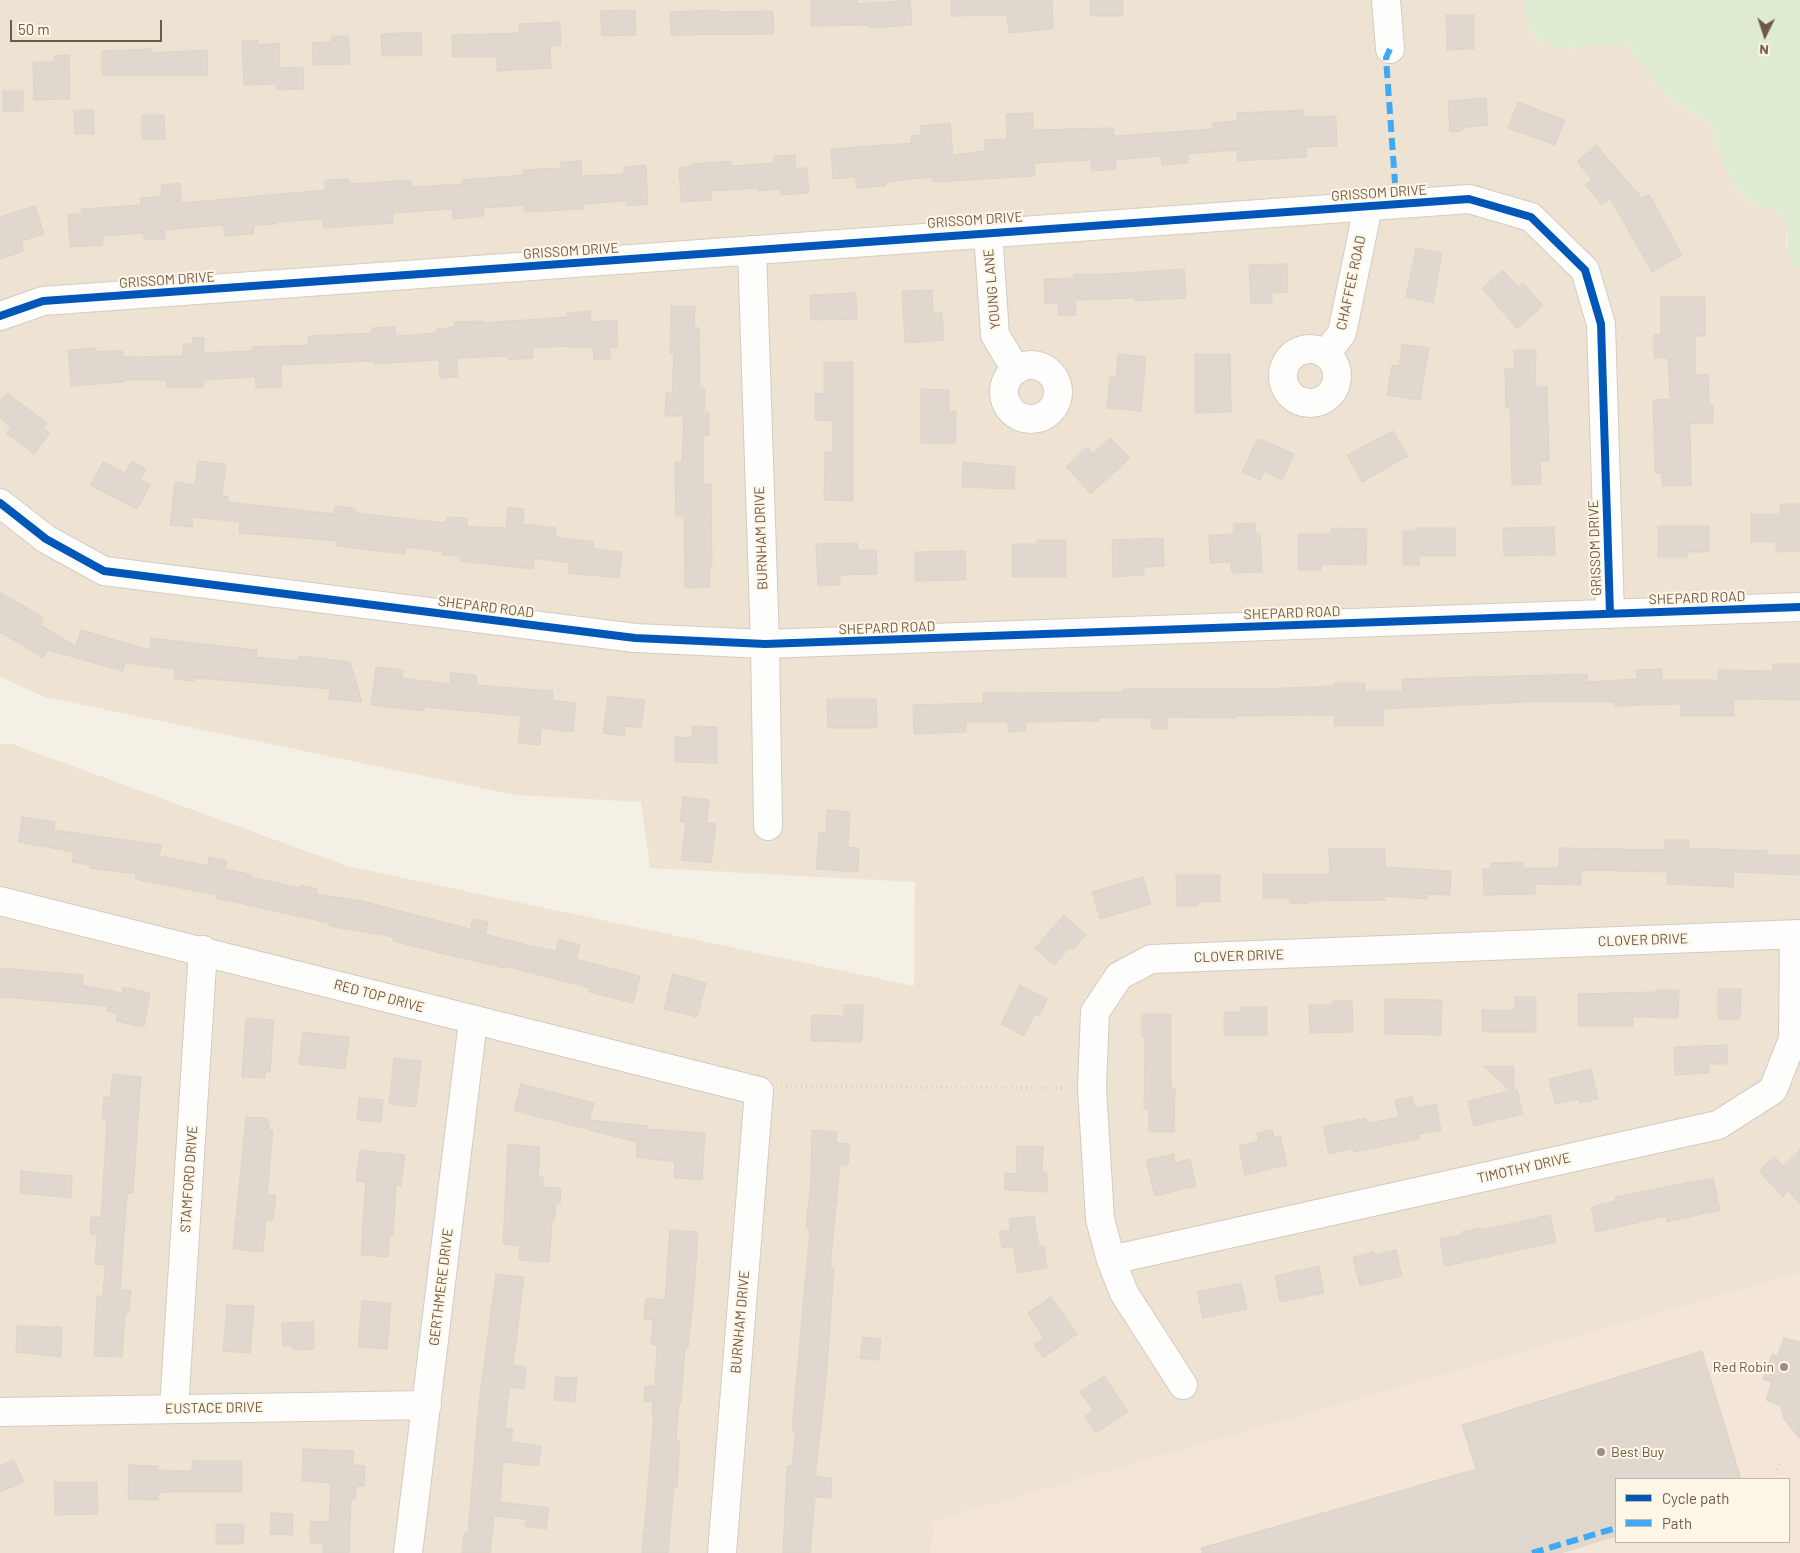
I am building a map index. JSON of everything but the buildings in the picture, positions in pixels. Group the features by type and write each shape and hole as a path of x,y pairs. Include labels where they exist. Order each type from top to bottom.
{"street":[{"path":"1386,0 1390,49"},
{"name":"GRISSOM DRIVE","path":"0,316 43,301 1469,199 1531,217 1585,270 1601,324 1610,614"},
{"name":"CHAFFEE ROAD","path":"1326,354 1342,333 1368,207"},
{"name":"YOUNG LANE","path":"988,232 995,335 1016,370"},
{"name":"BURNHAM DRIVE","path":"752,250 765,644 768,826"},
{"name":"SHEPARD ROAD","path":"0,503 46,540 104,571 635,638 765,644 1800,607"},
{"name":"RED TOP DRIVE","path":"0,901 203,950 473,1021 759,1091"},
{"name":"CLOVER DRIVE","path":"1183,1385 1124,1292 1111,1260 1100,1219 1092,1088 1095,1012 1119,976 1151,959 1797,935"},
{"name":"TIMOTHY DRIVE","path":"1111,1260 1718,1125 1773,1090 1793,1039 1797,935"},
{"name":"STAMFORD DRIVE","path":"174,1408 203,950"},
{"name":"GERTHMERE DRIVE","path":"408,1553 473,1021"},
{"name":"BURNHAM DRIVE","path":"722,1553 759,1091"},
{"name":"EUSTACE DRIVE","path":"0,1412 427,1405"}],"path":[{"path":"759,1091 788,1084 1092,1088"},
{"path":"1780,1478 1777,1467 1783,1462"}],"shaded area":[{"path":"0,0 1524,0 1528,28 1536,39 1564,49 1606,44 1626,46 1665,94 1683,108 1708,123 1729,177 1747,200 1759,207 1773,209 1784,217 1788,231 1785,245 1800,269 1800,1273 934,1521 931,1553 0,1553 0,744 12,744 347,866 914,986 915,882 650,868 641,802 515,795 45,697 0,677"},
{"path":"1800,1273 1800,1553 931,1553 934,1521"}],"green space":[{"path":"1524,0 1800,0 1800,269 1793,265 1787,252 1788,231 1784,217 1773,209 1759,207 1747,200 1729,177 1708,123 1683,108 1665,94 1626,46 1606,44 1564,49 1536,39 1528,28"}],"marked path":[{"path":"1390,49 1386,58 1395,183"},
{"path":"1532,1553 1615,1528"}],"cycle path":[{"path":"0,316 43,301 1469,199 1531,217 1585,270 1601,324 1610,614"},
{"path":"0,503 46,539 104,571 635,638 765,644 1800,607"}],"place":[{"name":"Red Robin","path":"1784,1367"},
{"name":"Best Buy","path":"1601,1452"}]}
